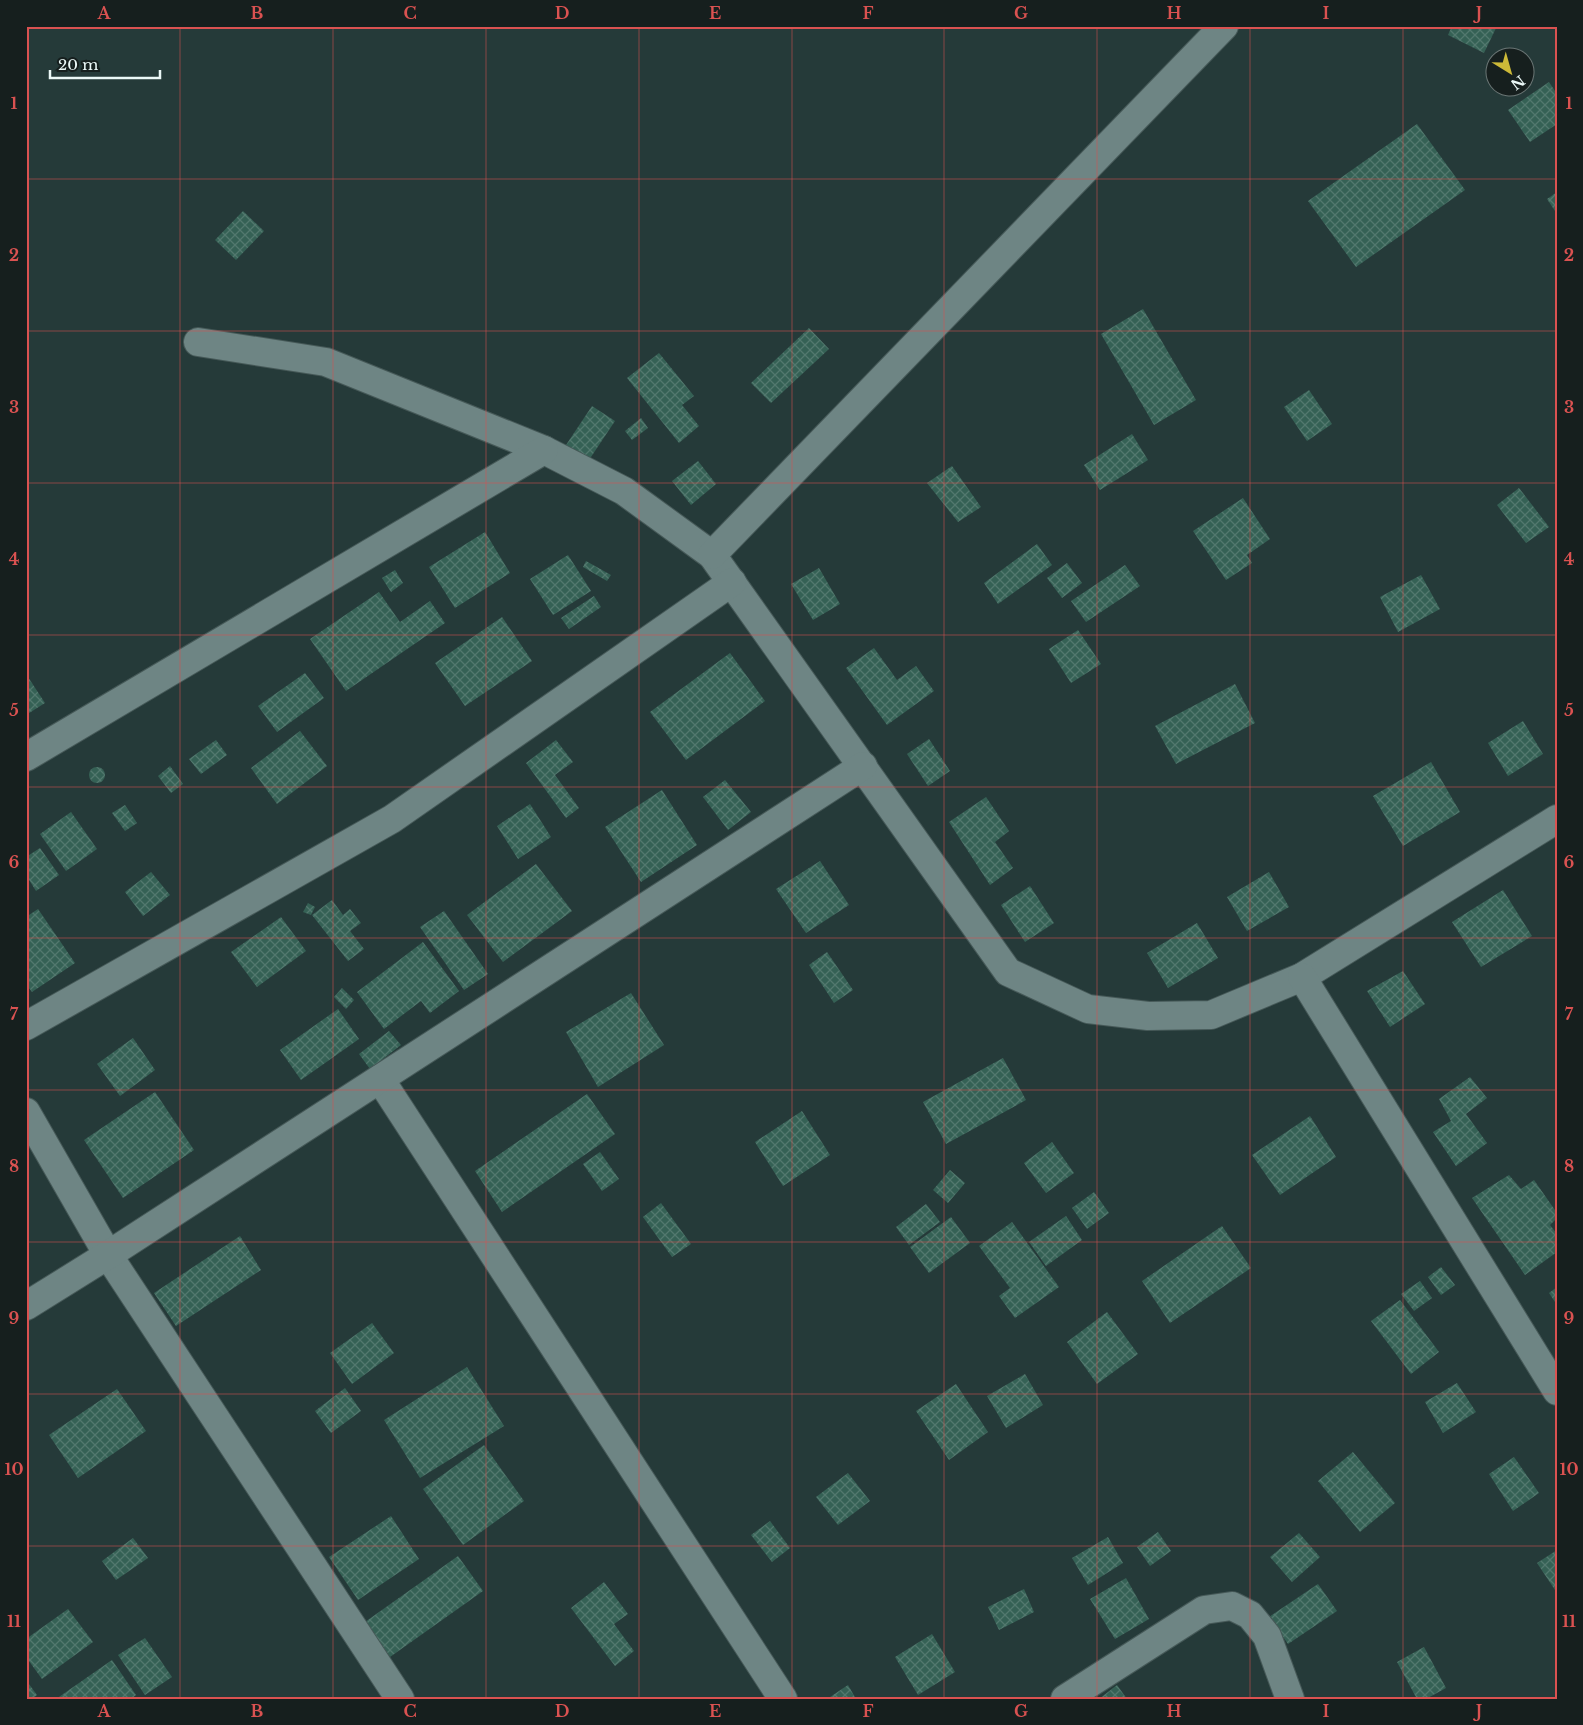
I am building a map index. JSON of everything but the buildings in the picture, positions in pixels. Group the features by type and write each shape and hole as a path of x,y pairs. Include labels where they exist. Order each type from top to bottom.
{"street":[{"path":"712,555 1224,26"},
{"path":"198,342 326,362 544,450 624,491 712,555 1008,972 1088,1009 1148,1016 1211,1015 1302,977 1557,819"},
{"path":"26,757 544,450"},
{"path":"26,1026 392,819 732,582"},
{"path":"26,1306 108,1255 863,766"},
{"path":"1302,977 1557,1391"},
{"path":"380,1079 783,1699"},
{"path":"26,1112 108,1255 400,1699"},
{"path":"1065,1699 1204,1610 1232,1606 1250,1615 1267,1636 1290,1699"}]}
